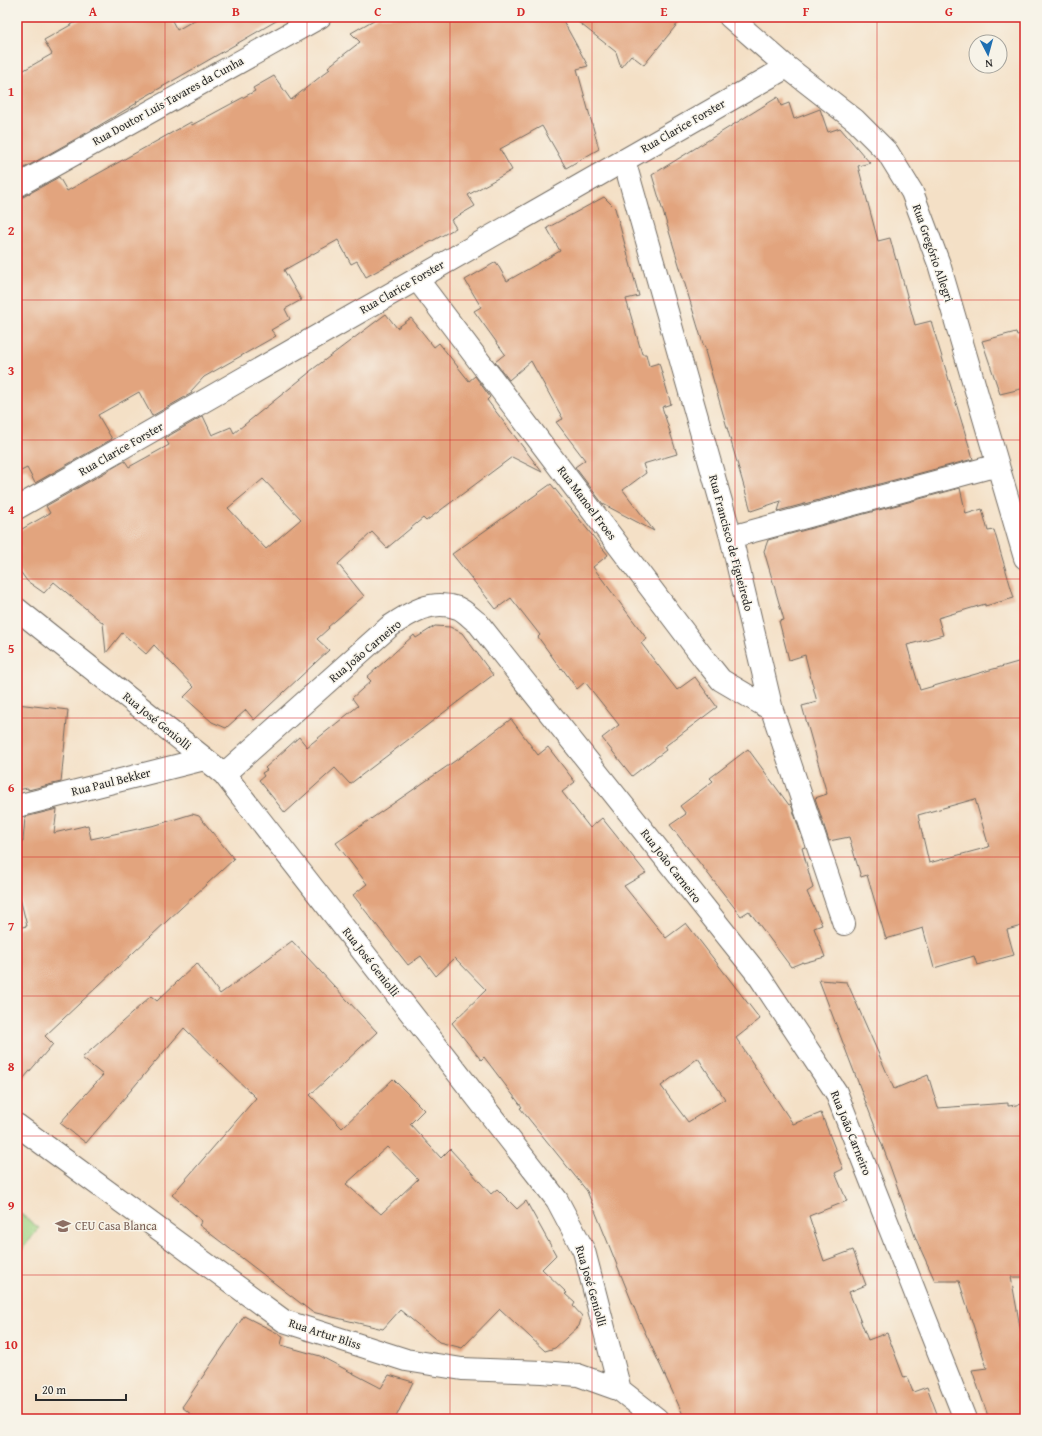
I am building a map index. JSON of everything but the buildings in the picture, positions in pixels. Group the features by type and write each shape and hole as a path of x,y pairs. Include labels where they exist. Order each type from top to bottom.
{"street":[{"name":"Rua Doutor Luis Tavares da Cunha","path":"17,186 320,17"},
{"name":"Rua Gregório Allegri","path":"730,17 787,67 855,120 888,153 912,192 939,264 1025,558"},
{"name":"Rua Clarice Forster","path":"17,508 787,67"},
{"name":"Rua Francisco de Figueiredo","path":"624,160 731,537 772,710 844,924"},
{"name":"Rua Manoel Froes","path":"417,279 721,680 772,710"},
{"path":"731,537 998,465"},
{"name":"Rua João Carneiro","path":"224,774 390,628 410,613 426,607 442,605 460,609 478,623 759,976 836,1092 965,1419"},
{"name":"Rua José Geniolli","path":"17,609 224,774 557,1200 584,1251 620,1390"},
{"name":"Rua Paul Bekker","path":"17,806 204,759"},
{"name":"Rua Artur Bliss","path":"17,1125 284,1321 406,1360 462,1369 578,1375 620,1390 657,1419"}],"green space":[{"path":"17,1211 39,1228 17,1256"}],"place":[{"name":"CEU Casa Blanca","path":"63,1226"}]}
